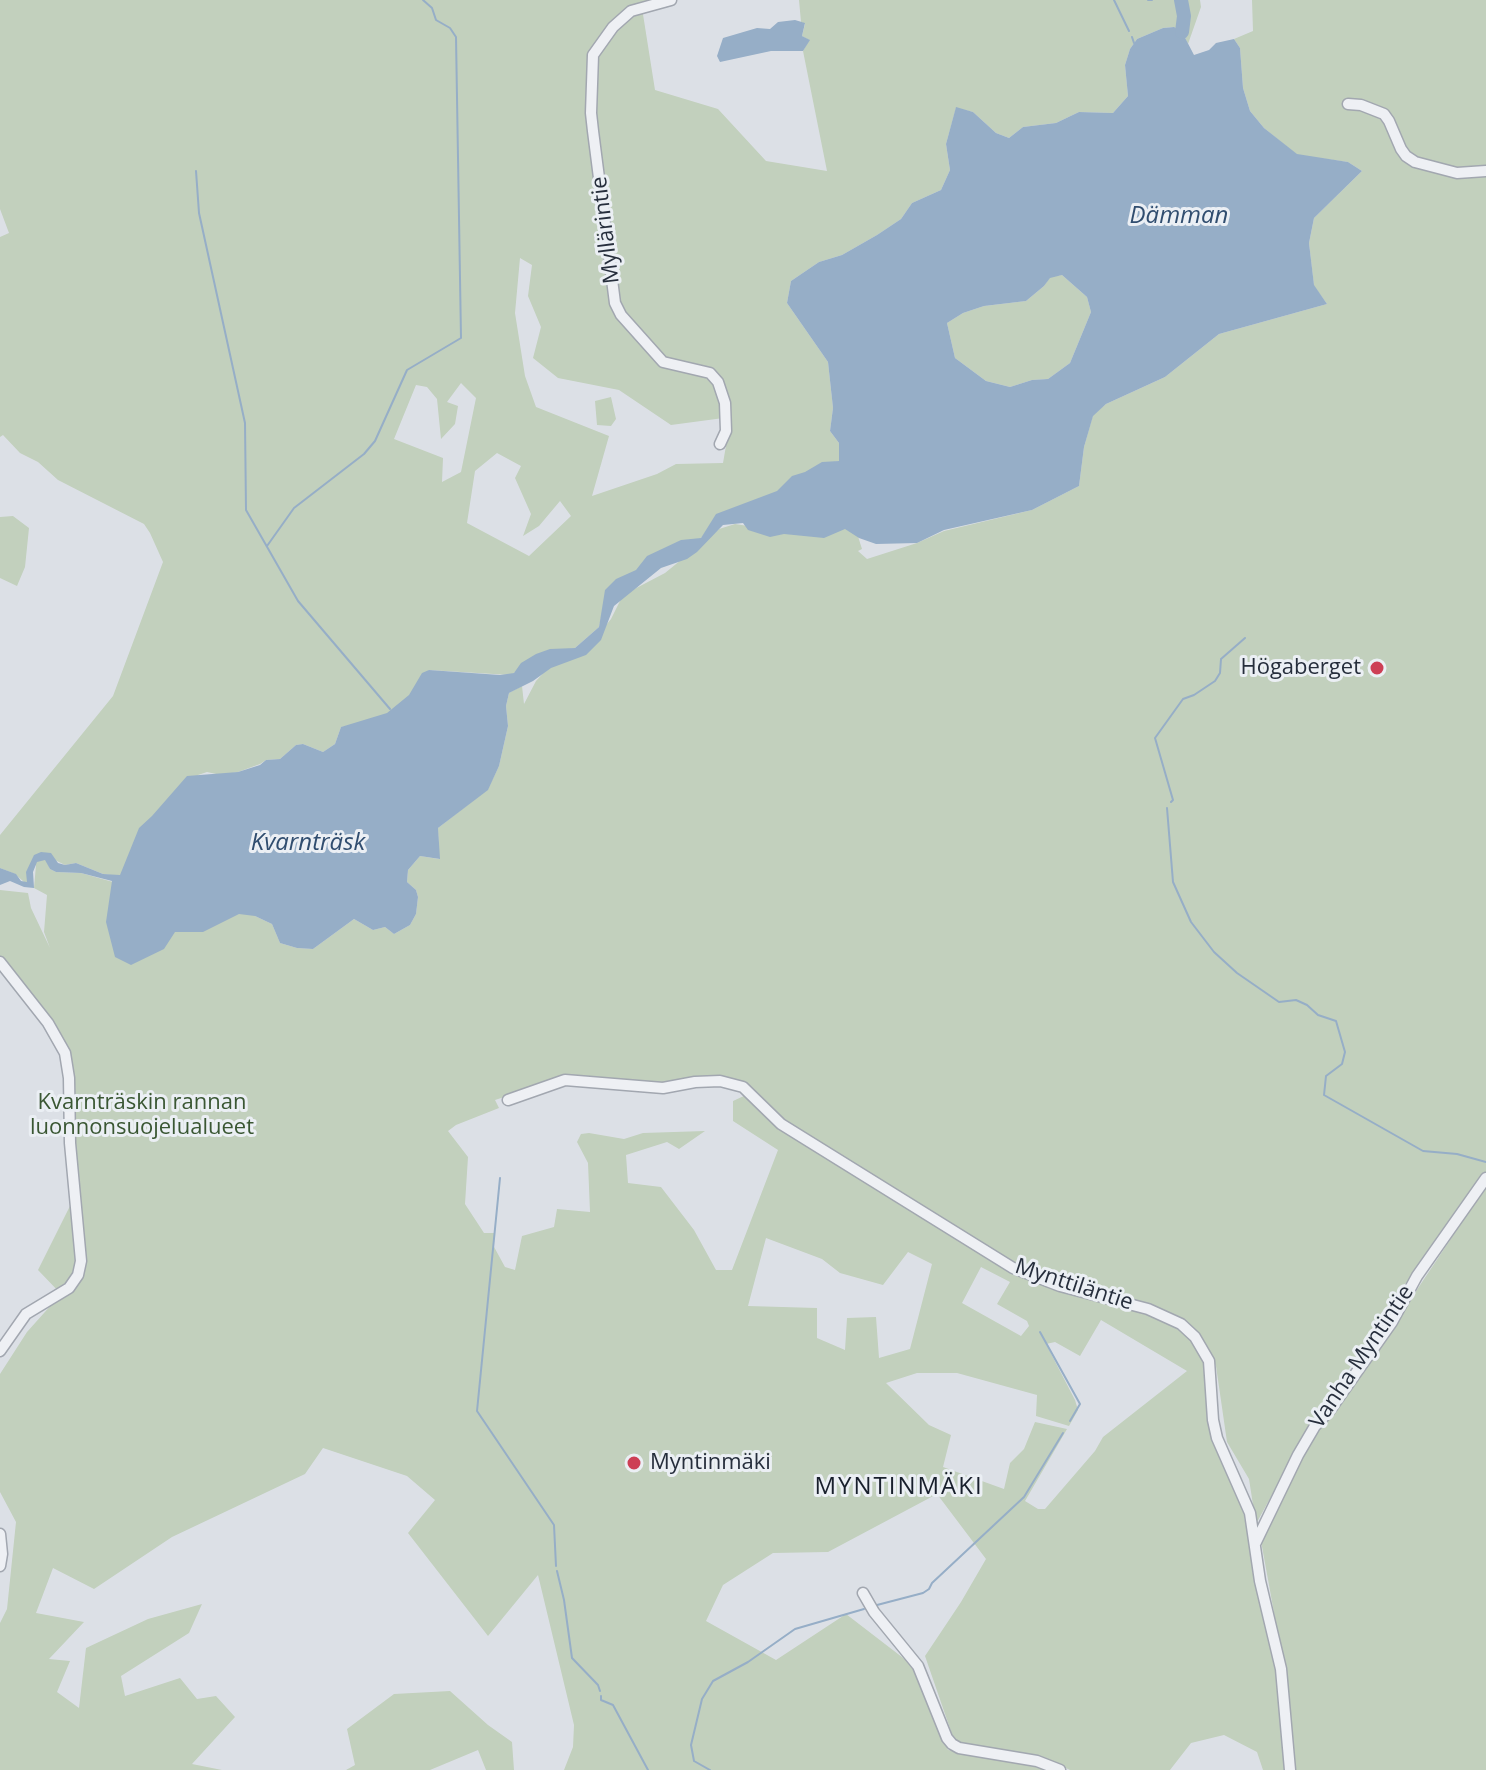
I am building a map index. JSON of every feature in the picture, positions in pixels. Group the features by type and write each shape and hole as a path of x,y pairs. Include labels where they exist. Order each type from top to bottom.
{"street":[{"name":"Myllärintie","path":"671,0 631,11 613,27 593,55 593,131 615,303 621,315 663,362 710,373 718,382 725,403 726,431 720,444"},
{"path":"1348,104 1361,105 1384,114 1401,149 1415,162 1457,173 1486,171"},
{"path":"0,962 48,1023 65,1053 81,1261 78,1275 69,1288 26,1314 0,1351"},
{"name":"Mynttiläntie","path":"508,1100 565,1080 663,1088 720,1081 743,1087 781,1124 1013,1268 1060,1286 1148,1309 1181,1324 1204,1348 1209,1361 1215,1429 1231,1473 1245,1499 1281,1669 1290,1770"},
{"name":"Vanha Myntintie","path":"1254,1546 1315,1426 1330,1410 1392,1322 1417,1276 1486,1178"},
{"path":"0,1534 0,1566"},
{"path":"863,1593 874,1612 918,1666 952,1744 959,1748 1037,1761 1060,1770"}],"green space":[{"name":"Kvarnträskin rannan luonnonsuojelualueet","path":"0,0 652,0 642,8 655,90 718,109 766,161 827,171 803,51 809,40 802,36 805,24 801,22 799,0 1200,0 1201,7 1188,44 1182,32 1173,27 1137,39 1125,65 1128,96 1113,113 1079,112 1056,123 1023,127 1009,138 996,133 973,112 956,108 946,144 950,170 941,190 912,203 901,219 877,235 842,255 819,262 791,281 787,303 828,362 833,408 830,431 839,443 839,461 834,462 841,484 815,490 786,511 724,513 701,538 611,587 606,594 599,627 575,648 556,651 510,675 429,670 415,694 381,722 341,727 335,744 323,752 303,744 296,745 280,759 266,760 238,772 198,775 193,797 206,835 249,907 255,916 272,924 280,943 313,949 354,919 373,930 385,927 394,934 410,925 416,914 418,897 416,890 407,882 408,870 420,856 439,859 438,828 488,789 499,766 508,726 506,706 509,693 522,686 524,704 536,681 547,669 585,651 611,619 623,595 665,573 719,529 735,524 795,530 821,514 848,505 862,549 858,551 867,559 944,531 1032,510 1079,486 1084,447 1093,415 1106,404 1165,377 1219,334 1327,304 1314,286 1309,243 1314,218 1362,171 1348,162 1297,155 1264,128 1250,111 1243,88 1240,48 1234,39 1253,31 1252,0 1486,0 1486,1770 1293,1770 1285,1673 1261,1541 1268,1519 1313,1437 1335,1413 1458,1228 1402,1287 1296,1451 1256,1524 1249,1479 1227,1442 1216,1366 1201,1338 1165,1311 1061,1282 1012,1264 783,1123 744,1085 722,1079 692,1080 663,1086 566,1077 495,1100 499,1108 448,1131 468,1157 465,1204 484,1233 495,1233 493,1245 505,1267 515,1270 522,1236 554,1227 557,1209 590,1212 588,1163 577,1142 581,1134 624,1139 643,1133 705,1131 679,1149 667,1142 626,1155 628,1183 661,1187 694,1230 716,1270 732,1270 778,1150 733,1121 733,1101 746,1095 779,1126 1011,1270 1065,1290 1160,1317 1196,1342 1208,1374 1207,1419 1222,1462 1241,1500 1261,1605 1276,1662 1286,1770 1263,1770 1257,1752 1224,1735 1191,1743 1170,1770 1070,1770 1044,1757 984,1749 954,1740 925,1656 986,1559 937,1494 828,1552 773,1553 723,1585 706,1621 776,1660 846,1614 911,1664 948,1750 1032,1765 1043,1770 564,1770 573,1747 574,1725 538,1575 488,1636 408,1533 435,1500 407,1476 323,1448 305,1474 172,1537 94,1589 53,1568 36,1613 84,1622 49,1659 70,1661 57,1692 79,1708 86,1648 148,1619 202,1604 189,1633 121,1676 125,1696 180,1678 197,1699 216,1696 235,1717 192,1764 222,1770 0,1770 0,1623 7,1609 16,1522 0,1492 0,1374 27,1332 61,1294 38,1270 79,1188 72,1185 65,1055 0,960 0,890 28,893 31,908 50,948 44,932 47,895 34,888 36,865 28,869 27,882 0,868 0,835 113,696 163,562 144,524 58,480 38,462 20,453 3,435 0,437 0,237 9,233 0,209","holes":["520,258 532,265 528,296 541,327 533,358 558,378 619,390 671,425 731,417 723,463 676,464 657,474 592,496 609,436 536,407 525,376 515,313","461,383 476,398 461,472 442,482 443,458 394,439 416,385 427,387 437,399 441,439 455,424 458,406 447,402","497,453 521,466 515,478 531,514 523,536 539,526 560,501 571,516 529,556 467,523 475,471","55,860 65,865 76,863 103,874 119,876 113,882 50,869 47,862","766,1238 822,1259 840,1273 883,1285 908,1252 932,1264 910,1349 879,1358 876,1317 847,1318 845,1350 817,1338 817,1308 748,1306","981,1267 1010,1282 997,1304 1027,1321 1029,1326 1021,1336 962,1303","1101,1320 1187,1371 1103,1437 1095,1451 1045,1509 1038,1509 1025,1501 1067,1429 1035,1422 1024,1449 1010,1463 1004,1489 943,1467 951,1435 929,1425 886,1383 917,1373 957,1373 1037,1395 1036,1416 1069,1426 1078,1410 1046,1344 1055,1342 1080,1356"]},
{"path":"1062,275 1087,297 1091,312 1070,363 1048,379 1010,387 986,381 955,358 947,323 963,313 984,306 1026,301 1050,277"},
{"path":"611,397 616,419 611,426 597,425 595,401"},
{"path":"13,516 29,528 25,567 17,586 0,578 0,517"},
{"path":"450,1691 512,1742 514,1770 486,1770 478,1750 430,1770 346,1770 355,1765 347,1729 394,1694"}],"water":[{"path":"795,20 805,23 802,36 810,40 803,51 771,51 720,62 717,56 723,38 757,28 770,29 778,22"},
{"name":"Dämman","path":"1174,27 1182,32 1194,55 1209,50 1216,43 1234,39 1240,48 1243,88 1250,111 1264,128 1297,154 1348,162 1362,171 1314,218 1309,243 1314,285 1327,304 1219,334 1165,377 1106,404 1093,416 1084,447 1079,486 1032,510 944,530 917,543 876,544 845,529 824,538 784,534 770,537 748,530 743,523 723,525 697,552 661,568 614,606 601,640 586,655 551,668 509,693 506,706 508,726 499,766 488,790 438,828 440,859 420,856 408,870 407,882 416,890 418,897 416,914 410,925 394,934 385,927 373,930 354,919 313,949 297,948 280,943 272,924 255,916 239,914 203,932 175,932 164,949 131,965 115,957 106,922 112,881 81,873 56,872 45,860 37,862 33,872 34,888 10,881 0,885 0,868 27,882 26,872 34,855 41,852 51,853 58,863 76,863 103,874 120,875 139,828 187,776 238,772 266,760 280,759 296,745 303,744 323,752 335,744 341,727 387,713 409,695 422,673 429,670 500,675 514,673 521,663 536,654 550,649 575,648 599,627 605,590 616,579 636,570 647,556 681,540 701,538 716,514 777,491 792,476 822,462 839,461 839,443 830,431 833,408 828,362 787,303 791,281 819,262 842,255 877,235 901,219 912,203 941,190 950,170 946,144 956,107 973,112 996,133 1009,138 1023,127 1056,123 1079,112 1113,113 1128,96 1125,65 1130,49 1137,39 1163,28","holes":["1062,275 1087,297 1091,312 1070,363 1048,379 1010,387 986,381 955,358 947,323 963,313 984,306 1026,301 1050,278"]}],"waterway":[{"path":"267,546 294,508 364,454 375,441 407,370 461,338 456,37 450,28 436,20 432,8 423,0"},
{"path":"1114,0 1129,31"},
{"path":"1181,0 1184,16 1182,32"},
{"path":"1132,37 1134,43"},
{"path":"196,171 199,213 245,423 246,510 298,601 390,709"},
{"path":"1171,802 1173,800 1155,738 1183,699 1215,681 1220,673 1221,659 1245,638"},
{"path":"1167,808 1173,882 1191,922 1214,952 1237,973 1279,1002 1296,1000 1318,1015 1336,1021 1345,1052 1342,1064 1326,1076 1324,1095 1423,1151 1457,1154 1486,1162"},
{"path":"500,1178 477,1411 554,1525 556,1566"},
{"path":"1040,1332 1080,1404 1070,1421"},
{"path":"877,1605 929,1589 1024,1497 1063,1433"},
{"path":"557,1571 572,1658 600,1691"},
{"path":"710,1770 694,1761 691,1745 702,1699 713,1681 748,1662 795,1629 864,1609"},
{"path":"601,1696 601,1700 613,1705 648,1770"}],"place":[{"name":"Högaberget","path":"1377,668"},
{"name":"Myntinmäki","path":"634,1463"}],"district":[{"name":"MYNTINMÄKI","path":"899,1487"}],"water label":[{"name":"Kvarnträsk","path":"308,843"}]}
